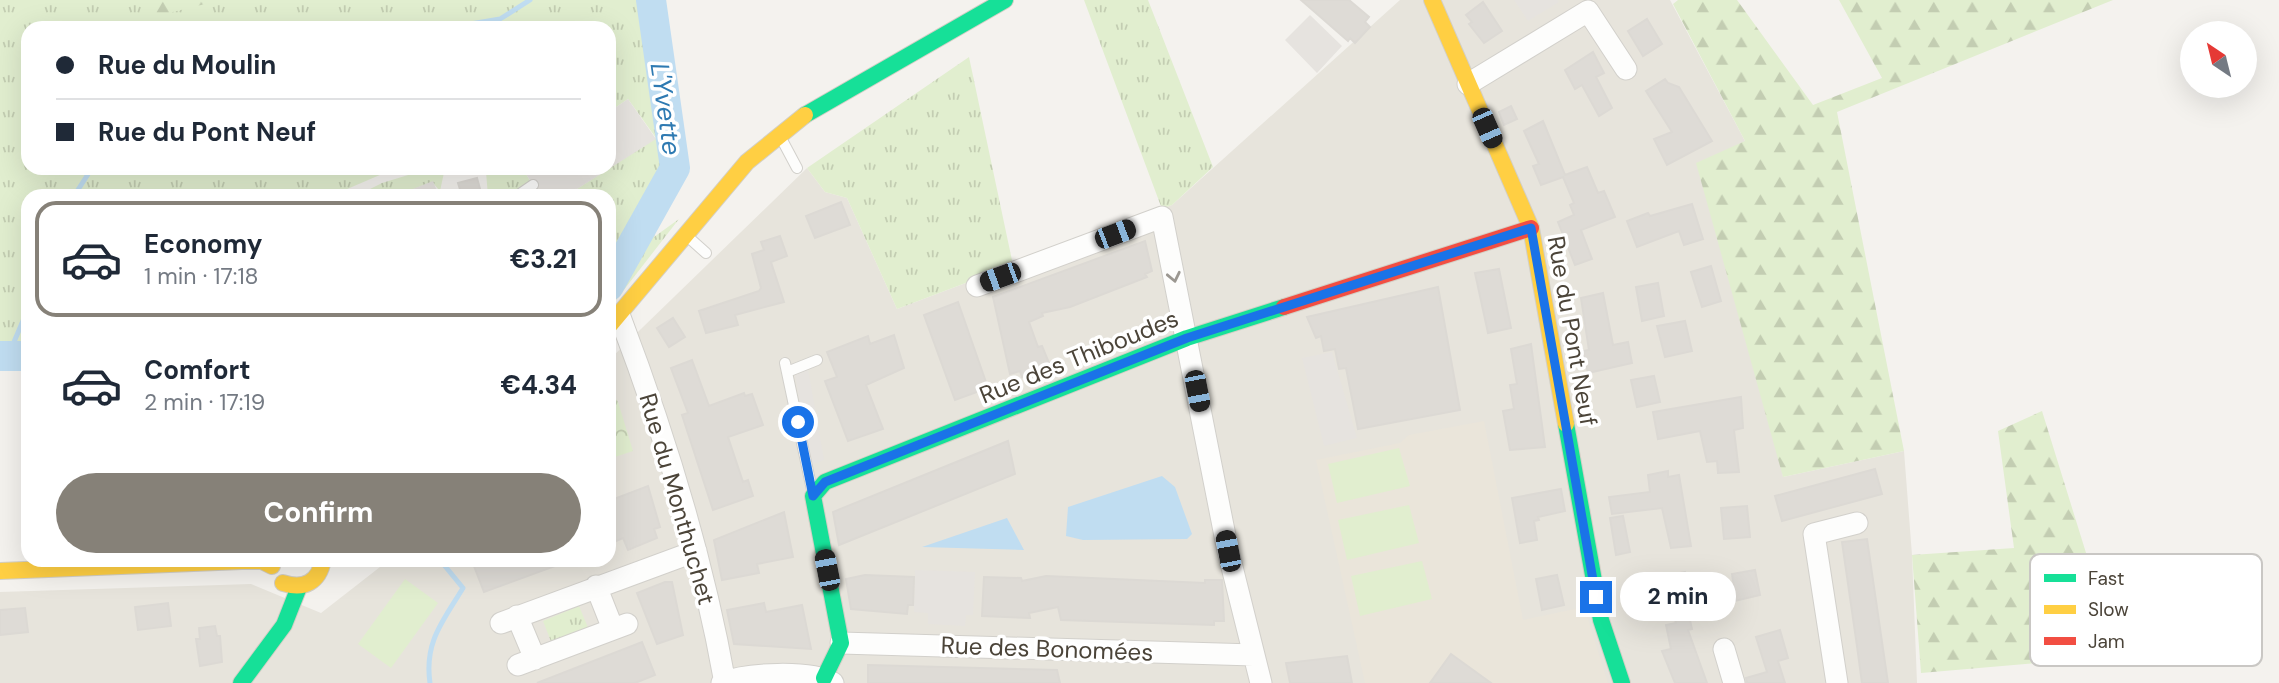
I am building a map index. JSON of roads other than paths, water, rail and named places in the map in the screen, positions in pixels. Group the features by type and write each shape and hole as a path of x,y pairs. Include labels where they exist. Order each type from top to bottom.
{"street":[{"path":"616,320 747,162 800,118 1005,0"},
{"name":"Rue du Pont Neuf","path":"1432,0 1531,228 1601,620 1622,683"},
{"path":"1468,84 1588,11 1626,69"},
{"path":"977,286 1162,217 1228,551 1261,683"},
{"name":"Rue des Thiboudes","path":"813,496 825,482 1187,338 1531,228"},
{"name":"Rue du Monthuchet","path":"616,328 696,551 724,682"},
{"path":"724,682 742,675 828,680 841,643 813,496"},
{"path":"1837,683 1814,534 1857,523"},
{"path":"596,586 620,626 526,662 509,619 596,586 696,551"},
{"path":"0,571 97,567"},
{"path":"274,567 284,584 299,587 314,582 323,567"},
{"path":"241,683 284,625 299,587"},
{"name":"Rue des Bonomées","path":"841,643 1254,654"},
{"path":"1724,649 1734,683"}],"lane":[{"path":"780,135 797,168"},
{"path":"527,189 533,185"},
{"path":"687,236 706,253"},
{"path":"813,496 786,368 817,360"}],"water":[{"path":"1162,476 1175,487 1192,534 1187,539 1083,540 1066,536 1068,507"},
{"path":"1007,518 1024,550 922,547"}],"waterway":[{"path":"488,21 500,19 530,0"},
{"name":"L'Yvette","path":"616,273 675,168 651,0"},
{"path":"78,189 88,175"},
{"path":"8,356 21,325"},
{"name":"L'Yvette","path":"0,356 21,356"},
{"path":"430,683 430,656 437,632 463,588 446,567"}]}
